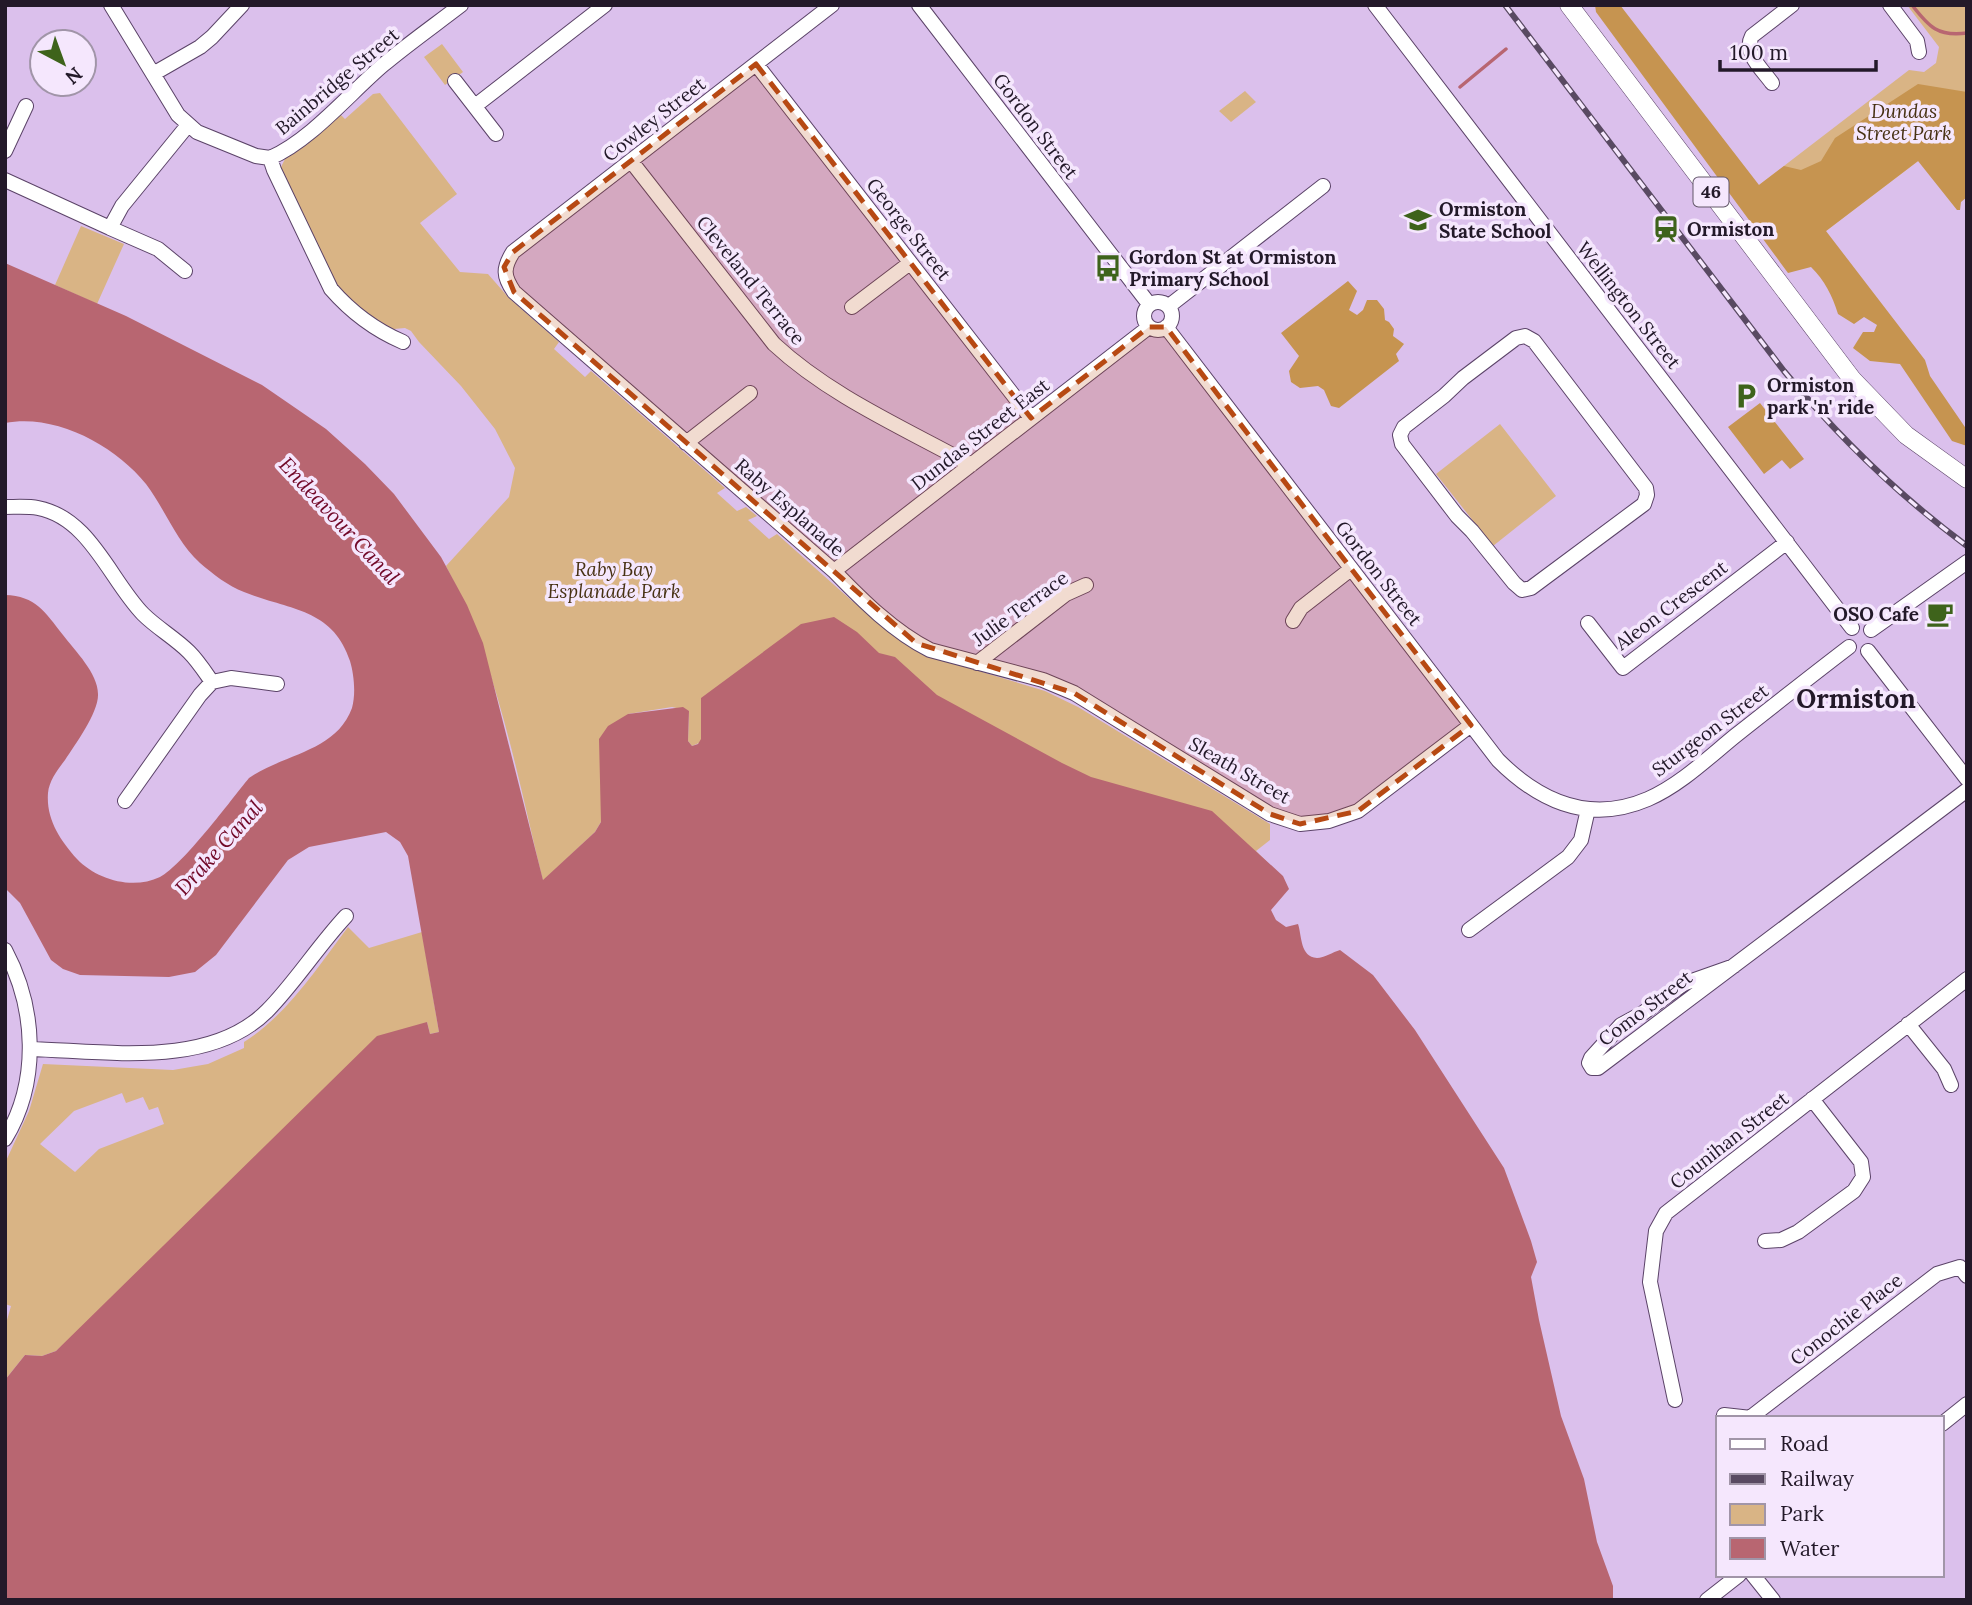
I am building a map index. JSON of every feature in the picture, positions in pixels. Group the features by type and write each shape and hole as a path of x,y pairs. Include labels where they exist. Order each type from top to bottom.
{"main road":[{"name":"46","path":"1569,5 1852,379 1906,435 1967,479"}],"street":[{"path":"111,5 178,115 197,132 256,156 270,158 331,289 380,332 403,342"},
{"path":"153,74 200,47 242,5"},
{"path":"475,106 605,5"},
{"name":"Cowley Street","path":"504,267 513,252 832,5"},
{"name":"Gordon Street","path":"919,5 1149,304"},
{"name":"Wellington Street","path":"1375,5 1852,628"},
{"path":"1772,83 1749,51 1748,43 1752,36 1792,5"},
{"path":"1890,5 1917,41 1919,52"},
{"name":"Bainbridge Street","path":"270,158 282,153 308,133 384,64 456,7"},
{"name":"George Street","path":"756,64 1031,418"},
{"path":"456,81 496,134"},
{"path":"5,151 26,106"},
{"path":"110,228 122,206 188,125"},
{"name":"Cleveland Terrace","path":"631,161 775,344 798,366 823,383 971,465"},
{"path":"5,180 158,249 185,271"},
{"path":"1169,306 1323,186"},
{"path":"852,307 910,263"},
{"name":"Raby Esplanade","path":"504,267 505,280 514,292 916,643 930,650 1043,680 1098,706"},
{"path":"1162,302 1169,306 1172,320 1166,327 1158,330 1149,327 1143,316 1149,304 1162,302"},
{"name":"Dundas Street East","path":"834,571 1149,327"},
{"name":"Gordon Street","path":"1166,327 1498,760 1522,784 1542,795 1561,803 1588,809"},
{"path":"1525,336 1534,341 1566,382 1646,488 1647,495 1644,504 1588,547 1531,588 1522,590 1457,516 1402,444 1400,435 1404,427 1444,396 1463,377 1516,338 1525,336"},
{"path":"687,443 750,393"},
{"path":"5,506 39,508 61,517 78,530 145,616 189,652 212,682"},
{"name":"Aleon Crescent","path":"1588,623 1623,668 1787,542"},
{"path":"1871,630 1967,562"},
{"path":"1293,621 1301,608 1351,569"},
{"name":"Julie Terrace","path":"977,663 1066,594 1086,585"},
{"path":"1862,625 1871,630 1874,641 1868,651 1857,653 1849,647 1847,637 1852,628 1862,625"},
{"name":"Sturgeon Street","path":"1588,809 1633,804 1649,799 1669,787 1849,647"},
{"path":"1868,651 1967,779"},
{"path":"125,800 212,682 231,678 277,684"},
{"name":"Sleath Street","path":"1098,706 1270,814 1300,824 1329,821 1358,811 1471,725"},
{"name":"Como Street","path":"1734,966 1683,984 1643,1013 1621,1024 1591,1058 1589,1063 1592,1068 1598,1068 1734,966 1967,790"},
{"path":"1469,930 1568,857 1581,840 1588,809"},
{"path":"30,1049 172,1053 209,1045 235,1034 266,1012 345,916"},
{"path":"5,950 17,972 27,1006 30,1049 23,1099 5,1139"},
{"name":"Counihan Street","path":"1675,1400 1650,1282 1656,1231 1666,1213 1967,979"},
{"path":"1908,1024 1944,1069 1951,1085"},
{"path":"1765,1241 1781,1240 1798,1232 1854,1191 1863,1177 1861,1162 1812,1099"},
{"name":"Conochie Place","path":"1752,1416 1937,1274 1965,1266"},
{"path":"1944,1422 1967,1404"},
{"name":"Conochie Place","path":"1724,1415 1738,1416"},
{"path":"1707,1600 1736,1577"},
{"path":"1756,1577 1773,1600"}],"highlighted area":[{"path":"756,64 1031,418 1149,327 1166,327 1471,725 1358,811 1300,824 1270,814 1074,693 916,643 514,292 504,267 513,252"}],"green space":[{"path":"1595,5 1620,5 1759,185 1784,166 1801,170 1821,161 1835,138 1918,84 1967,92 1967,197 1961,202 1960,210 1957,210 1918,161 1826,231 1925,360 1930,376 1967,430 1967,446 1952,441 1900,364 1870,361 1853,348 1863,332 1874,332 1877,325 1864,317 1854,324 1838,314 1828,289 1811,267 1788,273 1596,12"},
{"name":"Dundas Street Park","path":"1907,5 1967,5 1967,124 1805,247 1759,185 1909,70 1924,72 1936,63 1939,47"},
{"path":"442,44 463,72 445,85 424,57"},
{"path":"1245,91 1256,102 1231,122 1219,111"},
{"name":"Raby Bay Esplanade Park","path":"380,93 457,194 420,223 460,272 488,274 509,298 559,342 554,349 585,377 591,371 725,488 717,493 737,511 746,507 757,516 748,520 769,539 777,534 851,600 913,649 1045,691 1078,707 1270,824 1270,840 1256,851 1273,868 699,743 692,746 688,741 689,711 672,707 628,714 601,822 595,832 543,881 492,680 464,603 446,566 509,497 515,468 495,429 461,386 411,331 382,326 338,289 280,169 286,157 339,113 345,119 373,94"},
{"path":"81,226 124,244 97,304 55,285"},
{"path":"1348,281 1357,291 1349,310 1357,315 1363,310 1367,300 1377,300 1384,309 1385,320 1394,329 1393,336 1404,344 1396,354 1399,361 1339,408 1331,406 1324,390 1318,386 1300,388 1291,382 1289,371 1299,356 1281,333"},
{"path":"1760,403 1804,459 1790,469 1782,460 1764,474 1728,427"},
{"path":"1500,424 1556,496 1493,546 1436,474"},
{"path":"348,927 369,948 422,932 439,1032 430,1034 427,1022 56,1351 42,1356 25,1355 5,1380 5,1327 11,1306 5,1304 5,1163 29,1111 43,1064 173,1070 208,1064 244,1048 244,1042 260,1031 288,1004","holes":["122,1093 126,1103 143,1097 149,1110 158,1107 164,1124 99,1149 75,1172 40,1144 74,1111"]}],"water":[{"path":"5,263 126,316 262,385 326,429 394,494 441,557 467,605 483,643 543,880 595,832 601,822 599,739 608,726 628,714 683,707 689,711 688,741 692,746 698,744 701,739 701,698 801,624 834,617 857,632 879,653 895,657 937,695 1062,763 1091,777 1212,811 1283,876 1289,889 1271,910 1276,920 1286,927 1298,924 1307,954 1320,958 1340,950 1373,975 1415,1030 1504,1168 1537,1262 1531,1277 1539,1320 1561,1416 1584,1479 1597,1542 1613,1586 1613,1600 5,1600 5,1380 25,1355 42,1356 56,1351 377,1036 427,1022 430,1034 439,1032 408,856 400,842 386,832 309,847 288,860 216,955 195,972 169,977 80,975 63,969 51,960 20,903 5,888 5,595 25,598 39,607 79,655 94,678 98,694 95,710 52,780 48,803 55,829 77,859 95,873 116,881 150,881 170,870 194,846 249,778 334,734 352,708 354,690 350,661 332,630 307,613 260,598 226,583 200,563 177,535 146,484 118,457 83,435 63,428 24,421 5,423"}],"waterway":[{"path":"1912,5 1935,29 1941,32 1967,33"},
{"path":"1460,87 1506,49"}],"railway":[{"path":"1505,5 1805,396 1848,443 1893,486 1967,546"}],"place":[{"name":"Ormiston State School","path":"1418,220"},
{"name":"Ormiston","path":"1666,229"},
{"name":"Gordon St at Ormiston Primary School","path":"1108,268"},
{"name":"Ormiston park 'n' ride","path":"1746,396"},
{"name":"OSO Cafe","path":"1940,614"}],"district":[{"name":"Ormiston","path":"1856,699"}],"water label":[{"name":"Endeavour Canal","path":"339,521"},
{"name":"Drake Canal","path":"219,848"}]}
